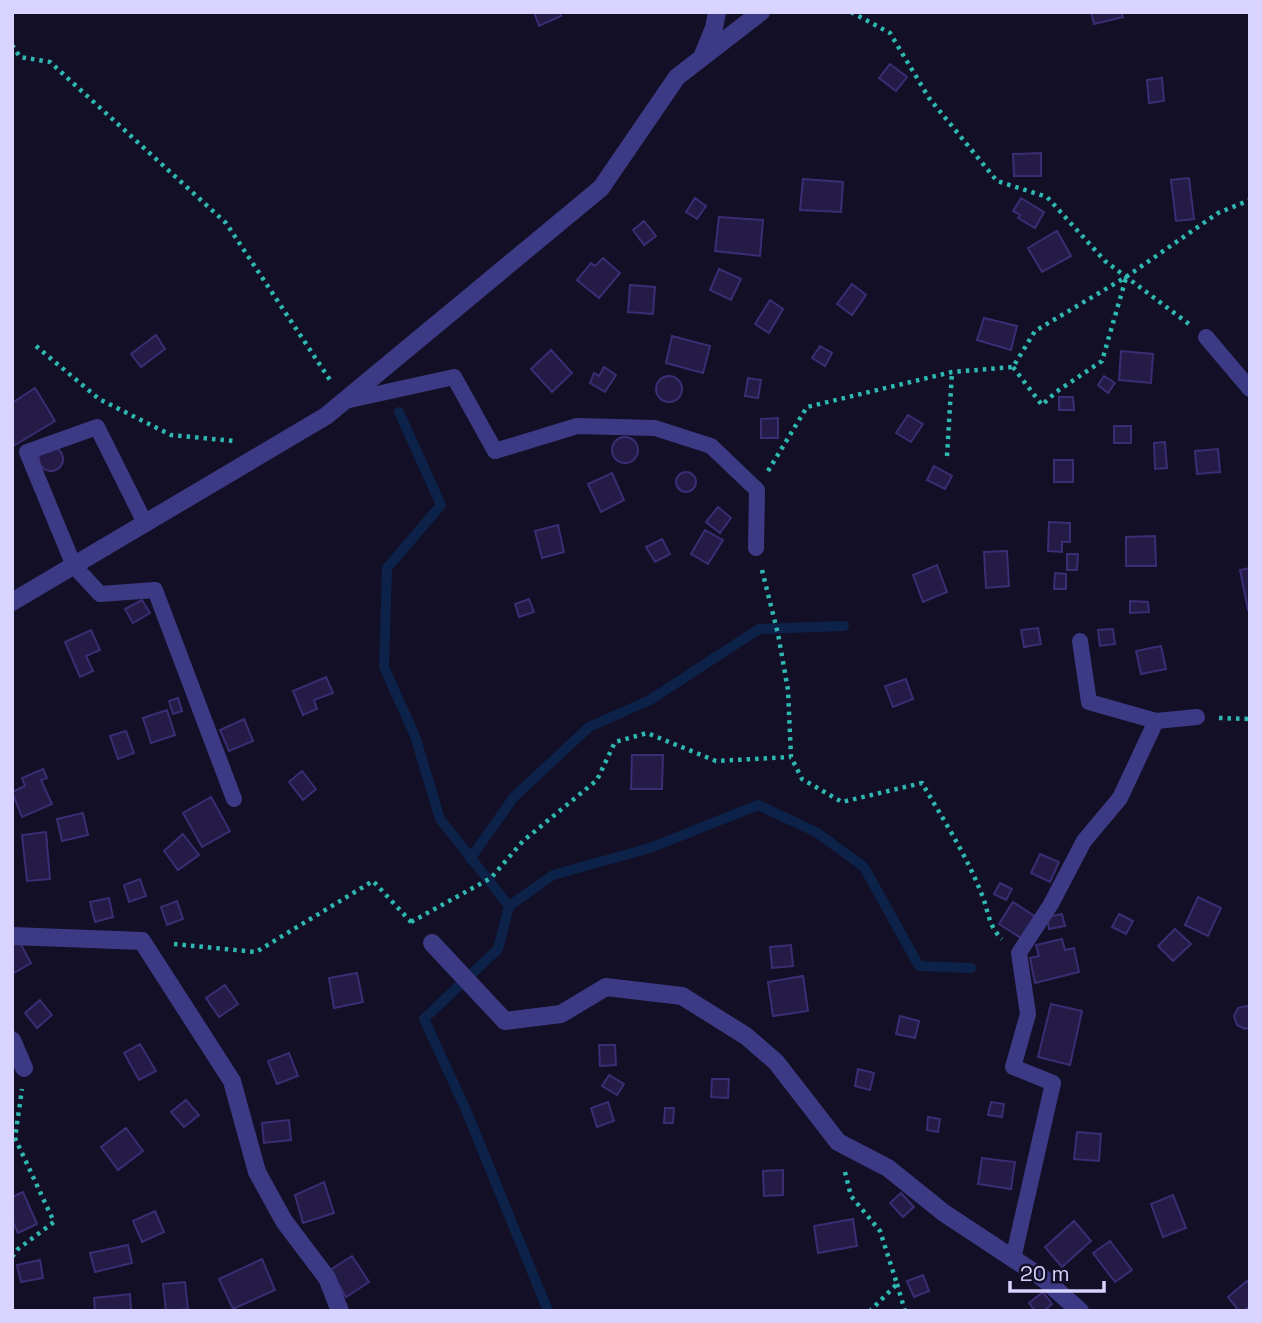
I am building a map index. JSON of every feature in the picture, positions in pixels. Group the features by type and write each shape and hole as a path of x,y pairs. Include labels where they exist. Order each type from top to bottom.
{"street":[{"path":"702,58 714,28 717,12"},
{"path":"12,602 326,416 601,188 677,77 761,12"},
{"path":"12,936 142,941 232,1081 257,1172 284,1221 327,1278 340,1311"},
{"path":"432,943 505,1021 561,1014 606,987 682,996 746,1036 776,1062 838,1142 888,1168 944,1213 1044,1279 1080,1311"},
{"path":"12,1040 24,1068"}],"lane":[{"path":"1206,337 1250,389"},
{"path":"345,401 454,377 495,451 577,426 654,428 711,446 757,490 756,548"},
{"path":"145,523 97,427 27,452 74,566 100,594 155,590 234,799"},
{"path":"1080,641 1089,702 1156,721 1196,717"},
{"path":"1013,1259 1053,1083 1013,1067 1028,1014 1019,953 1051,904 1084,841 1120,798 1156,721"}],"path":[{"path":"851,12 890,33 929,98 997,181 1048,197 1105,261 1206,337"},
{"path":"12,45 20,57 50,62 226,223 345,401"},
{"path":"1013,367 1035,331 1126,277 1218,213 1250,200"},
{"path":"1013,367 1042,405 1102,360 1126,277"},
{"path":"36,346 99,399 171,435 276,446"},
{"path":"757,490 807,407 952,372 1013,367"},
{"path":"947,456 952,372"},
{"path":"756,548 788,690 791,757 803,779 842,802 922,783 951,832 982,895 992,930 1019,953"},
{"path":"411,922 491,877 523,841 597,780 615,742 647,733 716,761 791,757"},
{"path":"142,941 256,953 373,881 432,943"},
{"path":"12,1257 18,1249 54,1222 15,1138 24,1068"},
{"path":"838,1142 851,1196 880,1231 905,1311"},
{"path":"870,1311 897,1284"}],"building":[{"path":"534,12 560,12 561,16 539,26"},
{"path":"1091,12 1121,12 1123,17 1094,24"},
{"path":"890,64 907,77 896,91 879,78"},
{"path":"1162,78 1164,101 1149,103 1147,80"},
{"path":"1041,153 1041,176 1014,176 1013,154"},
{"path":"1189,178 1194,219 1176,221 1171,180"},
{"path":"803,179 843,182 841,212 800,210"},
{"path":"695,198 706,206 697,219 686,212"},
{"path":"1021,198 1044,212 1035,228 1018,218 1020,215 1013,211"},
{"path":"719,217 763,220 760,256 715,251"},
{"path":"644,221 656,236 644,245 633,230"},
{"path":"1057,231 1071,256 1042,272 1028,248"},
{"path":"603,258 620,273 599,298 577,280 591,263 595,266"},
{"path":"719,269 741,279 731,300 710,290"},
{"path":"852,284 866,295 852,315 837,304"},
{"path":"630,285 655,287 653,314 628,312"},
{"path":"770,300 783,309 769,333 755,324"},
{"path":"984,318 1017,326 1011,350 977,340"},
{"path":"156,335 165,349 141,367 131,354"},
{"path":"672,336 710,346 703,373 666,363"},
{"path":"820,346 832,353 825,366 812,358"},
{"path":"551,350 572,373 552,392 531,369"},
{"path":"1121,351 1153,354 1151,383 1119,380"},
{"path":"604,367 616,375 605,392 590,383 594,373 599,376"},
{"path":"669,376 678,380 682,389 678,398 669,402 660,398 656,389 660,380"},
{"path":"1104,376 1115,383 1108,393 1098,385"},
{"path":"748,378 761,380 758,398 745,396"},
{"path":"35,388 55,421 15,445 12,441 12,403"},
{"path":"1059,397 1073,397 1074,410 1059,410"},
{"path":"908,415 923,424 911,442 896,433"},
{"path":"778,418 778,438 761,438 761,419"},
{"path":"1114,426 1131,426 1131,443 1114,443"},
{"path":"625,437 634,441 638,450 634,459 625,463 616,459 612,450 616,441"},
{"path":"1165,442 1167,468 1155,469 1154,443"},
{"path":"51,447 62,454 63,459 56,470 51,471 40,464 39,459 46,448"},
{"path":"1218,449 1220,472 1197,474 1195,451"},
{"path":"1054,460 1073,460 1073,482 1054,482"},
{"path":"934,466 952,476 945,489 927,480"},
{"path":"686,472 693,475 696,482 693,489 686,492 679,489 676,482 679,475"},
{"path":"612,473 624,500 601,512 588,484"},
{"path":"718,507 731,518 720,533 706,522"},
{"path":"1049,522 1070,523 1070,542 1062,542 1062,552 1048,551"},
{"path":"558,525 564,552 542,558 535,531"},
{"path":"705,530 723,540 708,564 691,554"},
{"path":"1155,536 1156,566 1126,566 1126,537"},
{"path":"662,539 670,554 655,562 646,547"},
{"path":"1007,551 1009,586 986,588 984,552"},
{"path":"1067,554 1078,554 1077,570 1067,570"},
{"path":"937,565 947,592 923,602 913,575"},
{"path":"1250,568 1250,610 1248,610 1240,570"},
{"path":"1055,573 1066,574 1066,589 1054,589"},
{"path":"529,599 534,612 519,617 515,604"},
{"path":"142,600 150,613 133,623 125,609"},
{"path":"1130,601 1148,602 1149,612 1130,613"},
{"path":"1038,628 1041,644 1024,647 1021,630"},
{"path":"1113,629 1115,644 1100,646 1098,630"},
{"path":"91,630 100,650 86,656 93,671 80,677 65,642"},
{"path":"1161,646 1166,669 1141,674 1136,651"},
{"path":"326,677 333,693 314,700 317,709 303,715 293,691"},
{"path":"906,679 913,699 893,707 885,686"},
{"path":"178,698 182,711 173,714 169,701"},
{"path":"167,710 175,735 151,743 143,718"},
{"path":"244,719 253,741 229,751 220,730"},
{"path":"126,731 134,753 118,759 110,736"},
{"path":"632,755 663,755 662,789 631,789"},
{"path":"43,769 47,778 41,780 52,804 22,817 12,792 25,786 22,778"},
{"path":"302,771 316,789 303,800 289,782"},
{"path":"211,797 230,831 202,847 183,813"},
{"path":"83,813 88,835 62,841 57,819"},
{"path":"46,832 50,879 27,881 22,835"},
{"path":"183,834 199,855 178,870 164,851"},
{"path":"1040,854 1059,862 1050,882 1031,873"},
{"path":"140,879 146,896 129,902 124,885"},
{"path":"1000,883 1012,889 1006,900 994,894"},
{"path":"1198,897 1221,908 1208,936 1185,925"},
{"path":"109,898 113,917 95,922 90,902"},
{"path":"177,901 183,919 167,925 161,907"},
{"path":"1013,902 1036,917 1021,938 999,924"},
{"path":"1062,914 1065,926 1049,929 1047,917"},
{"path":"1119,914 1133,921 1126,934 1112,927"},
{"path":"1175,929 1191,944 1173,961 1158,946"},
{"path":"18,939 31,963 12,974 12,942"},
{"path":"1062,939 1065,950 1074,948 1079,972 1035,983 1030,958 1039,956 1036,945"},
{"path":"791,945 793,966 772,968 770,947"},
{"path":"357,973 363,1002 334,1008 329,978"},
{"path":"803,976 808,1011 773,1016 768,982"},
{"path":"225,985 238,1004 219,1017 206,998"},
{"path":"40,1000 52,1015 37,1028 25,1013"},
{"path":"1051,1004 1082,1011 1070,1065 1038,1057"},
{"path":"1250,1007 1250,1027 1245,1029 1237,1025 1234,1016 1238,1008"},
{"path":"900,1016 919,1021 915,1038 896,1034"},
{"path":"140,1044 156,1071 139,1080 124,1053"},
{"path":"599,1045 615,1045 616,1065 600,1066"},
{"path":"289,1053 298,1076 277,1084 268,1061"},
{"path":"858,1069 874,1073 870,1090 855,1086"},
{"path":"609,1075 624,1084 617,1095 602,1086"},
{"path":"712,1079 729,1079 728,1098 711,1097"},
{"path":"186,1100 199,1115 184,1127 171,1112"},
{"path":"608,1102 614,1121 597,1127 591,1108"},
{"path":"991,1102 1004,1104 1002,1117 988,1115"},
{"path":"665,1108 674,1108 673,1123 664,1123"},
{"path":"928,1117 940,1119 938,1132 927,1130"},
{"path":"289,1120 291,1140 264,1143 262,1123"},
{"path":"126,1128 143,1151 118,1170 101,1147"},
{"path":"1077,1132 1101,1134 1099,1161 1074,1159"},
{"path":"982,1158 1015,1162 1011,1189 978,1184"},
{"path":"783,1170 783,1195 764,1196 763,1171"},
{"path":"324,1182 334,1213 303,1223 295,1195"},
{"path":"23,1192 37,1224 18,1233 12,1220 12,1197"},
{"path":"901,1193 914,1207 903,1217 890,1203"},
{"path":"1173,1195 1186,1228 1163,1237 1151,1204"},
{"path":"155,1211 164,1232 142,1242 133,1221"},
{"path":"853,1219 857,1246 818,1253 814,1226"},
{"path":"1074,1221 1091,1241 1062,1267 1045,1247"},
{"path":"1110,1241 1132,1270 1115,1282 1093,1253"},
{"path":"128,1245 132,1263 95,1272 90,1253"},
{"path":"352,1256 369,1282 346,1297 330,1270"},
{"path":"262,1259 275,1290 233,1309 219,1279"},
{"path":"40,1260 43,1278 21,1282 17,1265"},
{"path":"923,1275 929,1291 914,1297 907,1281"},
{"path":"1247,1281 1250,1285 1250,1306 1239,1311 1228,1297"},
{"path":"185,1282 188,1309 166,1311 163,1284"},
{"path":"1043,1292 1052,1304 1044,1311 1035,1311 1029,1303"},
{"path":"130,1294 131,1311 95,1311 94,1298"}],"waterway":[{"path":"399,412 441,505 387,568 384,667 415,736 440,819 509,906 498,949 424,1019 466,1110 548,1311"},
{"path":"470,859 514,797 589,727 650,700 759,629 844,626"},
{"path":"509,906 553,875 650,848 758,805 816,832 864,867 919,966 971,968"}]}
